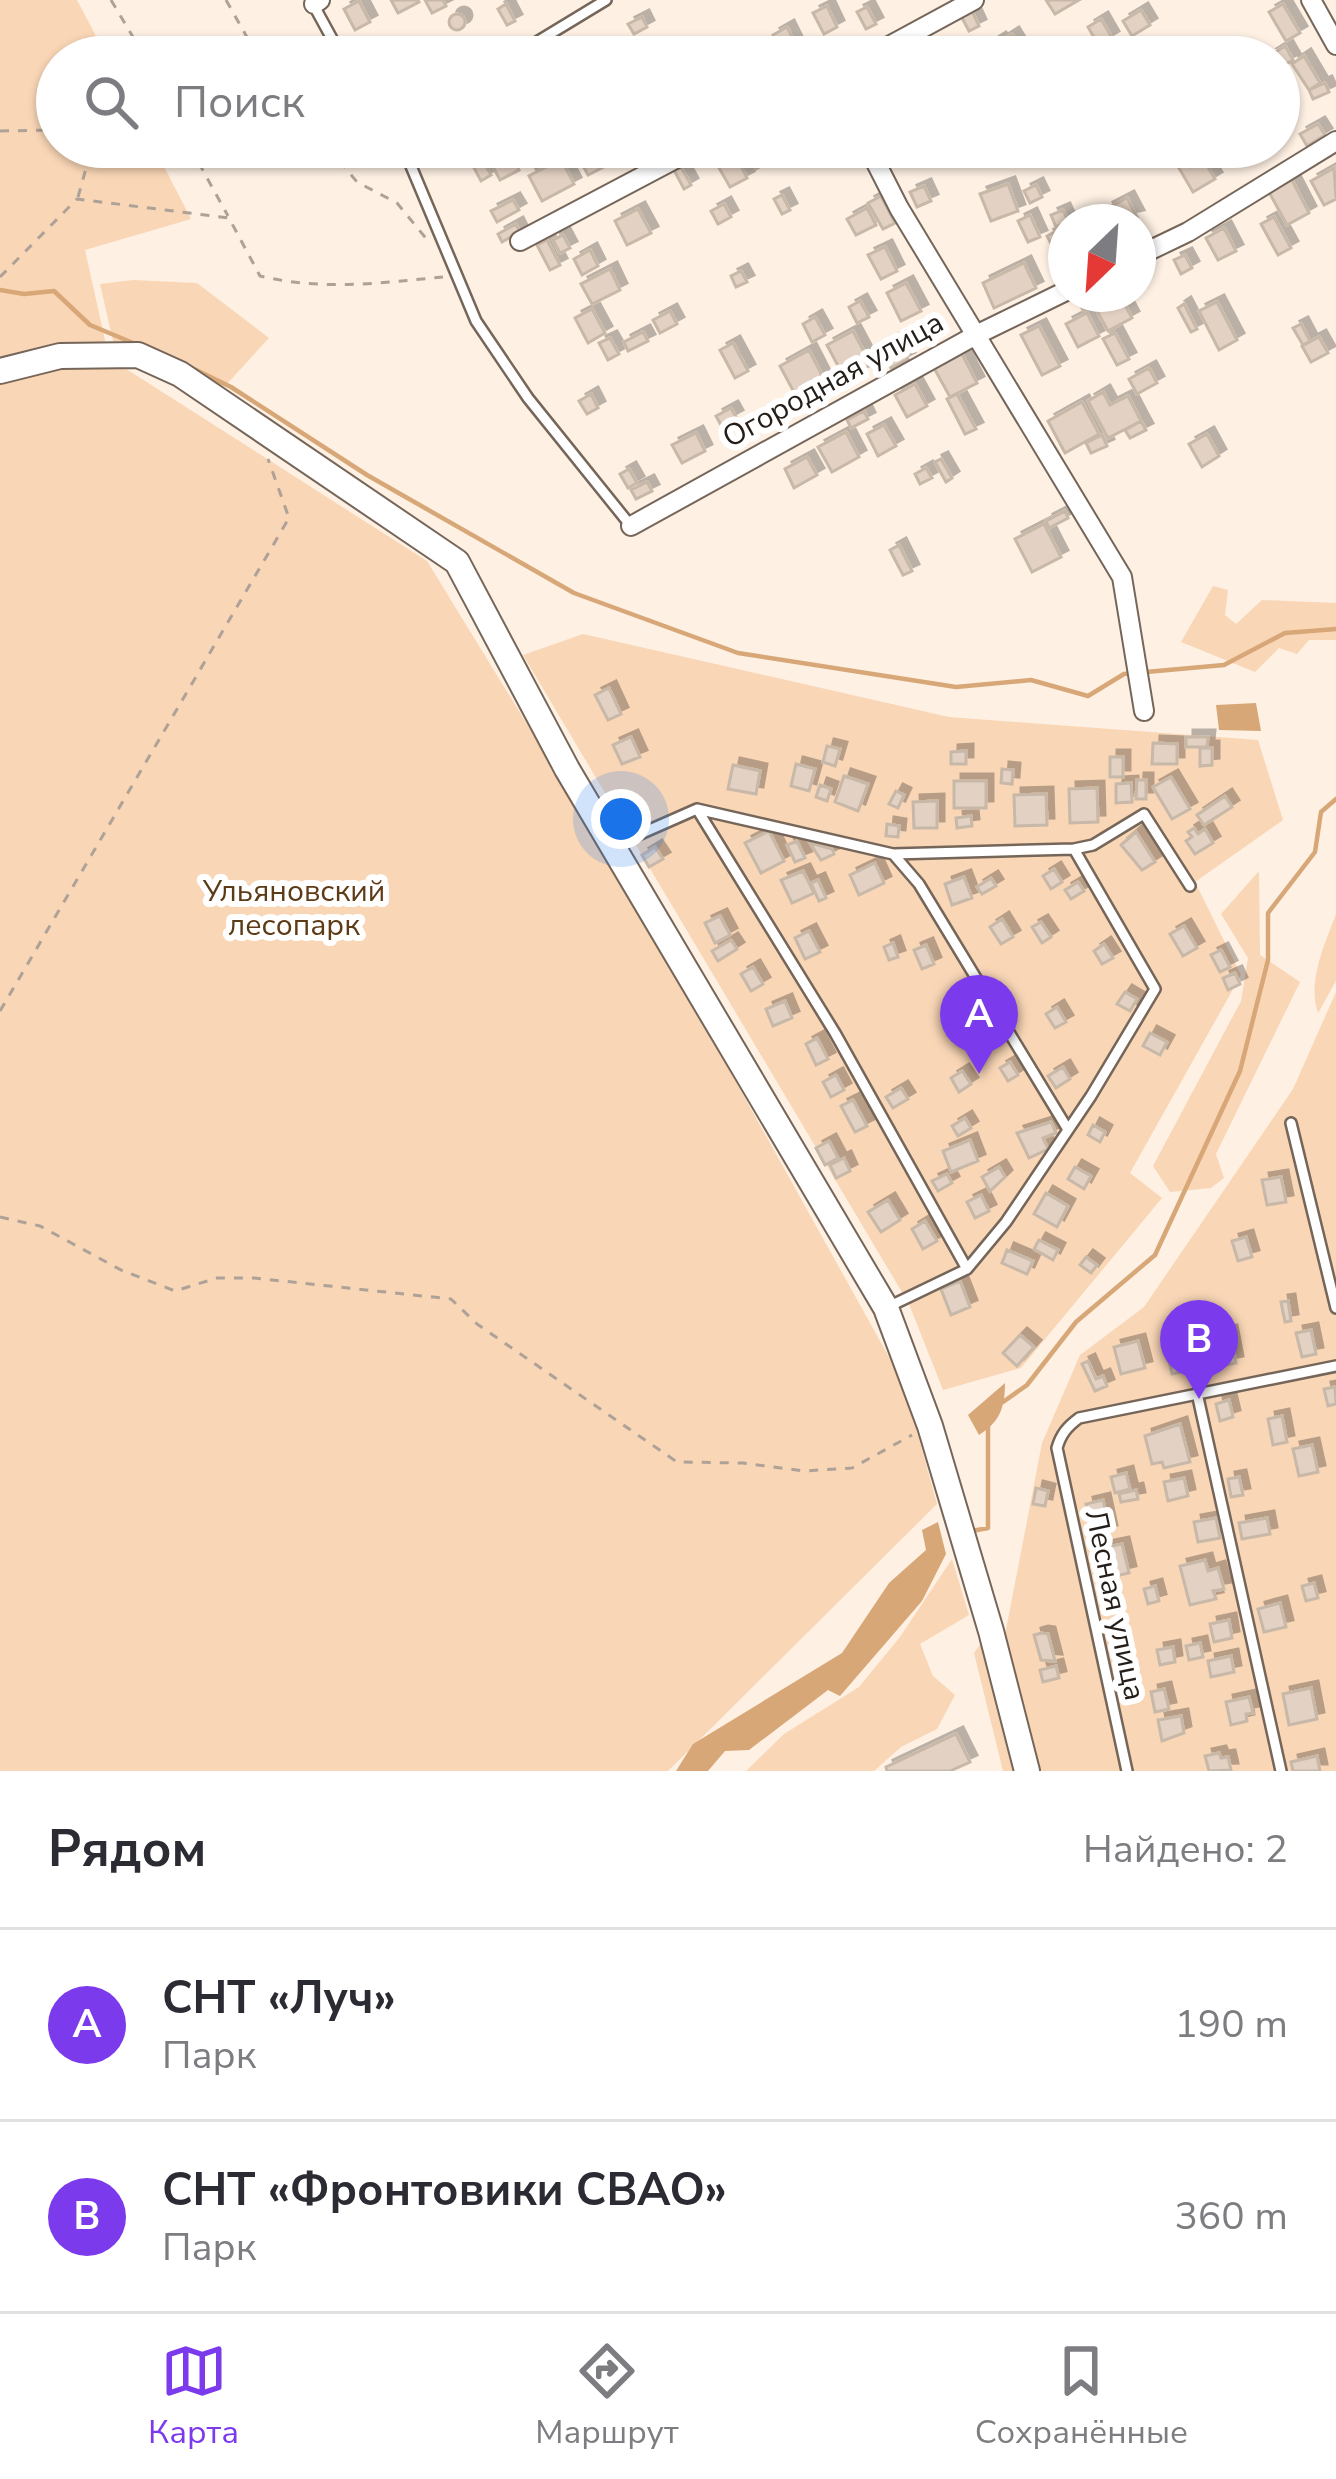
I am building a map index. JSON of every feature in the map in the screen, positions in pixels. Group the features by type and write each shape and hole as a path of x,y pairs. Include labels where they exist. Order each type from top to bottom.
{"street":[{"path":"907,36 974,0"},
{"path":"1311,0 1336,45"},
{"path":"1300,164 1336,141"},
{"path":"520,241 658,168"},
{"path":"879,168 1122,577 1144,711"},
{"path":"1156,246 1294,168"},
{"name":"Огородная улица","path":"631,526 1048,300"},
{"path":"0,370 59,356 138,355 199,386 457,562 612,846 886,1308 929,1426 1028,1771"}],"lane":[{"path":"547,36 606,0"},
{"path":"315,2 332,36"},
{"path":"413,168 476,321 528,398 631,526"},
{"path":"697,809 835,1033 967,1268"},
{"path":"612,846 697,809 893,854 1074,849 1093,845 1144,814 1190,886"},
{"path":"886,1308 967,1268 1006,1222 1091,1096 1155,988 1074,849"},
{"path":"893,854 920,884 1067,1128"},
{"path":"1291,1123 1336,1308"},
{"path":"1281,1771 1197,1393 1336,1366"},
{"name":"Лесная улица","path":"1127,1771 1057,1448 1066,1427 1079,1418 1197,1393"}],"path":[{"path":"111,0 135,34"},
{"path":"226,0 246,36"},
{"path":"0,131 36,130"},
{"path":"0,277 77,199 86,168"},
{"path":"202,168 260,276 302,286 341,287 457,276"},
{"path":"345,168 357,182 397,202 427,239"},
{"path":"77,199 229,218"},
{"path":"0,1011 289,518 268,461"},
{"path":"0,1216 40,1226 121,1270 176,1291 218,1279 254,1278 451,1299 511,1348 677,1462 743,1462 804,1471 852,1468 929,1426"}],"green space":[{"name":"Ульяновский лесопарк","path":"0,0 77,0 96,36 36,36 36,168 165,168 191,219 85,250 109,358 427,561 633,897 904,1384 937,1504 668,1771 0,1771"},
{"path":"133,280 197,283 269,338 224,387 113,341 100,284"},
{"path":"1213,586 1228,590 1225,615 1236,624 1262,600 1336,603 1336,640 1309,640 1297,654 1279,648 1255,672 1181,642"},
{"path":"583,634 949,717 1258,740 1283,820 1195,882 1241,975 1130,1173 1162,1198 1021,1368 943,1390 909,1304 523,655"},
{"path":"1259,871 1260,955 1300,982 1216,1154 1224,1178 1211,1188 1170,1192 1153,1166 1241,1001 1248,958 1221,914"},
{"path":"1336,914 1336,981 1318,1013 1316,976"},
{"path":"1336,992 1336,1771 1040,1771 1005,1635 1042,1443 1080,1355 1144,1307 1293,1089"},
{"path":"952,1559 969,1615 920,1644 933,1676 955,1695 937,1729 901,1747 874,1771 746,1771 784,1734 859,1687 900,1637"},
{"path":"984,1639 1018,1771 1003,1771 974,1653"}],"shaded area":[{"path":"1256,703 1261,731 1219,730 1216,705"},
{"path":"1005,1383 1000,1413 979,1435 968,1415"},
{"path":"938,1522 946,1554 922,1601 840,1696 828,1690 749,1750 725,1751 708,1771 676,1771 693,1744 842,1653 889,1583 926,1550 922,1530"}],"building":[{"path":"391,0 418,0 419,2 398,13"},
{"path":"425,0 443,0 446,6 432,13"},
{"path":"1046,0 1079,0 1055,14"},
{"path":"359,1 370,22 355,30 344,9"},
{"path":"506,4 515,21 507,25 498,9"},
{"path":"1283,4 1300,33 1283,36 1269,12"},
{"path":"827,6 837,27 824,34 813,13"},
{"path":"867,7 876,24 866,29 857,12"},
{"path":"1141,10 1150,25 1132,36 1123,21"},
{"path":"972,11 979,26 969,31 961,16"},
{"path":"457,14 465,22 457,30 449,22"},
{"path":"642,17 647,27 634,34 628,24"},
{"path":"1101,19 1111,36 1093,36 1088,27"},
{"path":"1304,56 1320,83 1309,90 1300,76"},
{"path":"1325,83 1329,92 1313,99 1309,90"},
{"path":"1318,124 1325,135 1307,146 1300,134"},
{"path":"474,168 487,168 491,175 481,181"},
{"path":"494,168 518,168 519,170 500,180"},
{"path":"544,168 566,168 574,184 542,201 529,176"},
{"path":"682,168 691,185 684,189 674,170"},
{"path":"719,168 742,168 747,178 730,187"},
{"path":"1179,168 1209,168 1215,179 1193,192"},
{"path":"1334,168 1336,199 1324,205 1311,181"},
{"path":"1292,180 1309,213 1287,225 1269,192"},
{"path":"1008,184 1018,211 991,221 980,194"},
{"path":"1036,185 1042,197 1030,203 1024,191"},
{"path":"924,186 931,201 917,207 910,192"},
{"path":"782,195 790,210 782,214 774,199"},
{"path":"881,196 895,223 883,229 868,203"},
{"path":"513,200 519,210 497,222 491,211"},
{"path":"724,204 731,217 718,224 711,211"},
{"path":"867,208 876,225 856,235 847,219"},
{"path":"638,209 651,233 627,245 615,221"},
{"path":"1030,215 1040,237 1028,242 1018,221"},
{"path":"1274,217 1291,248 1278,255 1261,224"},
{"path":"516,224 520,232 502,242 498,234"},
{"path":"1224,228 1236,251 1218,260 1206,238"},
{"path":"563,235 570,248 560,253 553,240"},
{"path":"547,240 560,265 550,270 537,245"},
{"path":"885,247 897,271 881,279 868,255"},
{"path":"590,250 598,266 582,275 574,259"},
{"path":"1185,255 1192,268 1181,274 1174,260"},
{"path":"1024,263 1036,288 994,308 983,283"},
{"path":"610,269 620,290 592,304 581,284"},
{"path":"741,271 747,282 736,287 731,276"},
{"path":"906,283 921,311 901,321 887,293"},
{"path":"860,301 869,317 857,323 849,307"},
{"path":"1217,302 1237,340 1219,350 1199,311"},
{"path":"1184,304 1197,329 1191,332 1178,308"},
{"path":"592,309 605,333 588,343 575,318"},
{"path":"670,311 677,324 660,333 653,320"},
{"path":"1098,312 1129,312 1132,318 1108,331"},
{"path":"1087,313 1099,336 1078,347 1066,324"},
{"path":"815,317 825,335 812,342 803,324"},
{"path":"1301,324 1310,341 1303,345 1293,328"},
{"path":"1039,326 1060,366 1042,375 1021,335"},
{"path":"853,331 871,365 845,379 827,345"},
{"path":"643,332 648,341 628,351 624,342"},
{"path":"1115,333 1129,359 1117,365 1103,339"},
{"path":"1319,337 1328,353 1311,362 1302,346"},
{"path":"610,338 619,354 608,360 599,343"},
{"path":"897,338 908,359 891,368 880,347"},
{"path":"733,343 748,371 735,378 720,350"},
{"path":"809,350 825,381 796,396 780,366"},
{"path":"962,354 977,383 950,397 934,368"},
{"path":"1149,368 1157,383 1137,394 1129,379"},
{"path":"915,384 927,406 907,417 895,395"},
{"path":"1103,392 1110,405 1128,396 1141,421 1108,438 1088,401"},
{"path":"591,394 598,408 587,414 579,401"},
{"path":"957,394 976,429 965,434 947,399"},
{"path":"1082,402 1099,434 1065,453 1048,421"},
{"path":"731,408 736,417 721,425 716,416"},
{"path":"864,411 868,419 851,428 847,420"},
{"path":"1141,421 1146,430 1130,438 1125,430"},
{"path":"884,425 896,446 878,456 867,434"},
{"path":"846,432 859,457 832,472 818,447"},
{"path":"696,433 705,451 682,463 672,445"},
{"path":"1207,434 1219,456 1202,467 1189,444"},
{"path":"1102,435 1107,446 1091,453 1086,443"},
{"path":"807,457 817,475 794,488 785,469"},
{"path":"941,459 952,478 946,482 935,462"},
{"path":"926,468 932,478 920,484 915,474"},
{"path":"629,469 637,483 628,488 620,474"},
{"path":"647,482 652,491 636,499 631,490"},
{"path":"1065,511 1068,518 1049,528 1046,521"},
{"path":"1044,524 1061,557 1032,572 1015,539"},
{"path":"899,545 912,571 903,575 890,550"},
{"path":"609,688 621,714 608,720 595,695"},
{"path":"631,737 640,757 622,764 613,745"},
{"path":"1186,737 1208,737 1207,747 1186,747"},
{"path":"1153,743 1177,744 1177,764 1152,764"},
{"path":"827,746 840,749 835,766 823,762"},
{"path":"1200,748 1212,748 1212,765 1200,766"},
{"path":"966,751 966,764 951,764 951,752"},
{"path":"1110,757 1123,757 1123,777 1110,777"},
{"path":"796,764 815,769 809,791 791,786"},
{"path":"733,765 760,771 756,794 728,789"},
{"path":"1002,769 1013,770 1012,784 1001,783"},
{"path":"844,776 868,784 858,811 835,802"},
{"path":"1171,777 1190,809 1172,819 1153,787"},
{"path":"1137,780 1146,780 1146,799 1136,799"},
{"path":"954,781 986,781 986,808 954,808"},
{"path":"1131,783 1132,802 1116,803 1116,784"},
{"path":"820,785 831,789 827,801 816,797"},
{"path":"1097,788 1098,822 1070,823 1069,789"},
{"path":"896,791 904,795 898,808 889,804"},
{"path":"1046,794 1047,825 1015,826 1014,795"},
{"path":"1225,796 1232,807 1204,825 1197,815"},
{"path":"937,801 937,828 914,828 913,802"},
{"path":"971,816 972,826 957,828 956,818"},
{"path":"887,824 899,826 898,837 886,836"},
{"path":"1194,828 1198,834 1205,829 1213,843 1195,854 1186,841"},
{"path":"769,831 784,861 761,873 745,843"},
{"path":"1136,832 1155,862 1142,870 1121,845"},
{"path":"797,841 805,858 795,862 787,845"},
{"path":"810,843 832,849 834,854 821,860"},
{"path":"655,847 663,859 649,867 642,855"},
{"path":"875,863 884,883 859,895 850,875"},
{"path":"1054,869 1062,882 1051,889 1043,876"},
{"path":"803,871 814,893 792,903 781,880"},
{"path":"964,877 972,898 952,905 945,884"},
{"path":"991,878 996,886 982,894 977,887"},
{"path":"818,880 826,898 819,901 811,883"},
{"path":"1078,882 1084,891 1071,899 1065,890"},
{"path":"720,916 730,935 715,943 705,923"},
{"path":"1002,919 1013,937 1001,944 990,927"},
{"path":"1041,922 1051,937 1042,943 1032,927"},
{"path":"1184,926 1197,948 1183,956 1170,934"},
{"path":"809,931 820,952 805,959 795,938"},
{"path":"731,940 737,949 718,961 712,951"},
{"path":"893,943 898,957 889,960 884,947"},
{"path":"1104,944 1113,958 1102,964 1094,951"},
{"path":"926,945 934,964 922,969 914,950"},
{"path":"1221,950 1230,967 1220,972 1211,955"},
{"path":"753,967 763,984 751,991 741,974"},
{"path":"1235,973 1240,984 1228,990 1223,978"},
{"path":"1125,992 1137,999 1130,1011 1117,1004"},
{"path":"785,1001 792,1018 773,1026 766,1009"},
{"path":"1057,1007 1066,1022 1055,1028 1046,1014"},
{"path":"1150,1033 1167,1042 1160,1055 1143,1046"},
{"path":"817,1038 828,1059 816,1065 806,1044"},
{"path":"1010,1062 1018,1075 1008,1081 1000,1068"},
{"path":"1063,1067 1070,1079 1056,1088 1048,1076"},
{"path":"962,1071 971,1084 959,1092 951,1078"},
{"path":"836,1075 844,1090 831,1097 823,1082"},
{"path":"901,1088 908,1099 893,1108 886,1097"},
{"path":"853,1100 867,1126 855,1132 841,1106"},
{"path":"965,1118 971,1128 958,1136 952,1126"},
{"path":"1051,1122 1056,1133 1043,1138 1048,1149 1029,1158 1017,1133"},
{"path":"1093,1125 1105,1132 1100,1142 1088,1135"},
{"path":"970,1140 978,1161 951,1172 943,1151"},
{"path":"829,1141 838,1158 825,1165 816,1148"},
{"path":"844,1158 850,1171 836,1178 830,1165"},
{"path":"999,1167 1005,1177 990,1191 982,1177"},
{"path":"1075,1167 1091,1176 1084,1189 1068,1179"},
{"path":"947,1174 952,1183 938,1191 932,1181"},
{"path":"1281,1177 1286,1202 1267,1205 1262,1180"},
{"path":"1046,1193 1068,1206 1057,1227 1034,1214"},
{"path":"981,1195 989,1211 975,1218 967,1202"},
{"path":"888,1200 900,1220 881,1232 868,1212"},
{"path":"925,1221 937,1241 923,1249 912,1229"},
{"path":"1246,1237 1252,1257 1238,1261 1232,1241"},
{"path":"1039,1240 1058,1250 1053,1260 1034,1249"},
{"path":"1007,1250 1033,1261 1027,1274 1002,1263"},
{"path":"1086,1257 1097,1265 1091,1273 1080,1265"},
{"path":"960,1281 970,1307 951,1315 941,1289"},
{"path":"1288,1301 1291,1321 1285,1322 1281,1302"},
{"path":"1311,1330 1316,1354 1302,1357 1296,1333"},
{"path":"1230,1332 1236,1363 1215,1367 1208,1337"},
{"path":"1020,1335 1034,1347 1017,1366 1003,1353"},
{"path":"1138,1341 1145,1368 1121,1374 1114,1347"},
{"path":"1180,1349 1186,1371 1172,1374 1167,1352"},
{"path":"1088,1361 1096,1379 1103,1376 1107,1386 1095,1391 1082,1364"},
{"path":"1335,1387 1336,1404 1328,1406 1324,1389"},
{"path":"1229,1400 1233,1417 1220,1421 1216,1404"},
{"path":"1282,1416 1287,1442 1273,1445 1268,1419"},
{"path":"1180,1424 1190,1462 1164,1468 1162,1462 1152,1464 1145,1436"},
{"path":"1312,1445 1318,1472 1299,1476 1293,1449"},
{"path":"1126,1473 1130,1489 1115,1493 1111,1477"},
{"path":"1239,1477 1243,1495 1231,1497 1228,1479"},
{"path":"1184,1478 1188,1496 1168,1501 1164,1482"},
{"path":"1036,1488 1048,1491 1045,1506 1033,1504"},
{"path":"1136,1490 1138,1499 1121,1502 1119,1494"},
{"path":"1103,1500 1110,1532 1093,1535 1086,1504"},
{"path":"1216,1518 1220,1538 1198,1542 1194,1522"},
{"path":"1267,1518 1270,1534 1242,1539 1239,1523"},
{"path":"1122,1544 1129,1573 1099,1580 1093,1550"},
{"path":"1205,1560 1208,1571 1218,1568 1224,1589 1213,1591 1216,1599 1190,1605 1180,1566"},
{"path":"1314,1583 1318,1598 1306,1601 1302,1586"},
{"path":"1155,1586 1159,1601 1148,1604 1144,1589"},
{"path":"1280,1603 1286,1627 1264,1632 1258,1609"},
{"path":"1229,1620 1232,1638 1214,1642 1210,1624"},
{"path":"1048,1634 1055,1661 1041,1660 1034,1635"},
{"path":"1200,1643 1203,1657 1189,1660 1186,1646"},
{"path":"1173,1647 1175,1662 1160,1665 1157,1650"},
{"path":"1231,1656 1234,1672 1211,1677 1208,1661"},
{"path":"1056,1666 1059,1678 1043,1682 1040,1670"},
{"path":"1311,1688 1317,1719 1289,1725 1283,1694"},
{"path":"1164,1689 1169,1709 1155,1712 1151,1692"},
{"path":"1249,1697 1253,1713 1246,1714 1247,1721 1231,1725 1226,1702"},
{"path":"1181,1716 1184,1733 1162,1741 1158,1720"},
{"path":"956,1734 970,1762 950,1771 887,1771 886,1767"},
{"path":"1219,1753 1221,1758 1228,1757 1231,1770 1209,1771 1205,1756"},
{"path":"1317,1756 1320,1771 1293,1771 1291,1762"}],"waterway":[{"path":"0,290 54,291 90,325 138,345"},
{"path":"192,368 574,593 738,653 956,687 1031,680 1088,696 1124,674 1135,673"},
{"path":"1146,672 1224,665 1285,633 1336,629"},
{"path":"1003,1402 1027,1385 1076,1322 1155,1255 1240,1071 1268,960 1268,913 1315,852 1321,812 1336,799"},
{"path":"972,1531 988,1528 988,1424"}],"place":[{"name":"СНТ «Луч»","path":"979,1074"},
{"name":"СНТ «Фронтовики СВАО»","path":"1199,1399"}]}
